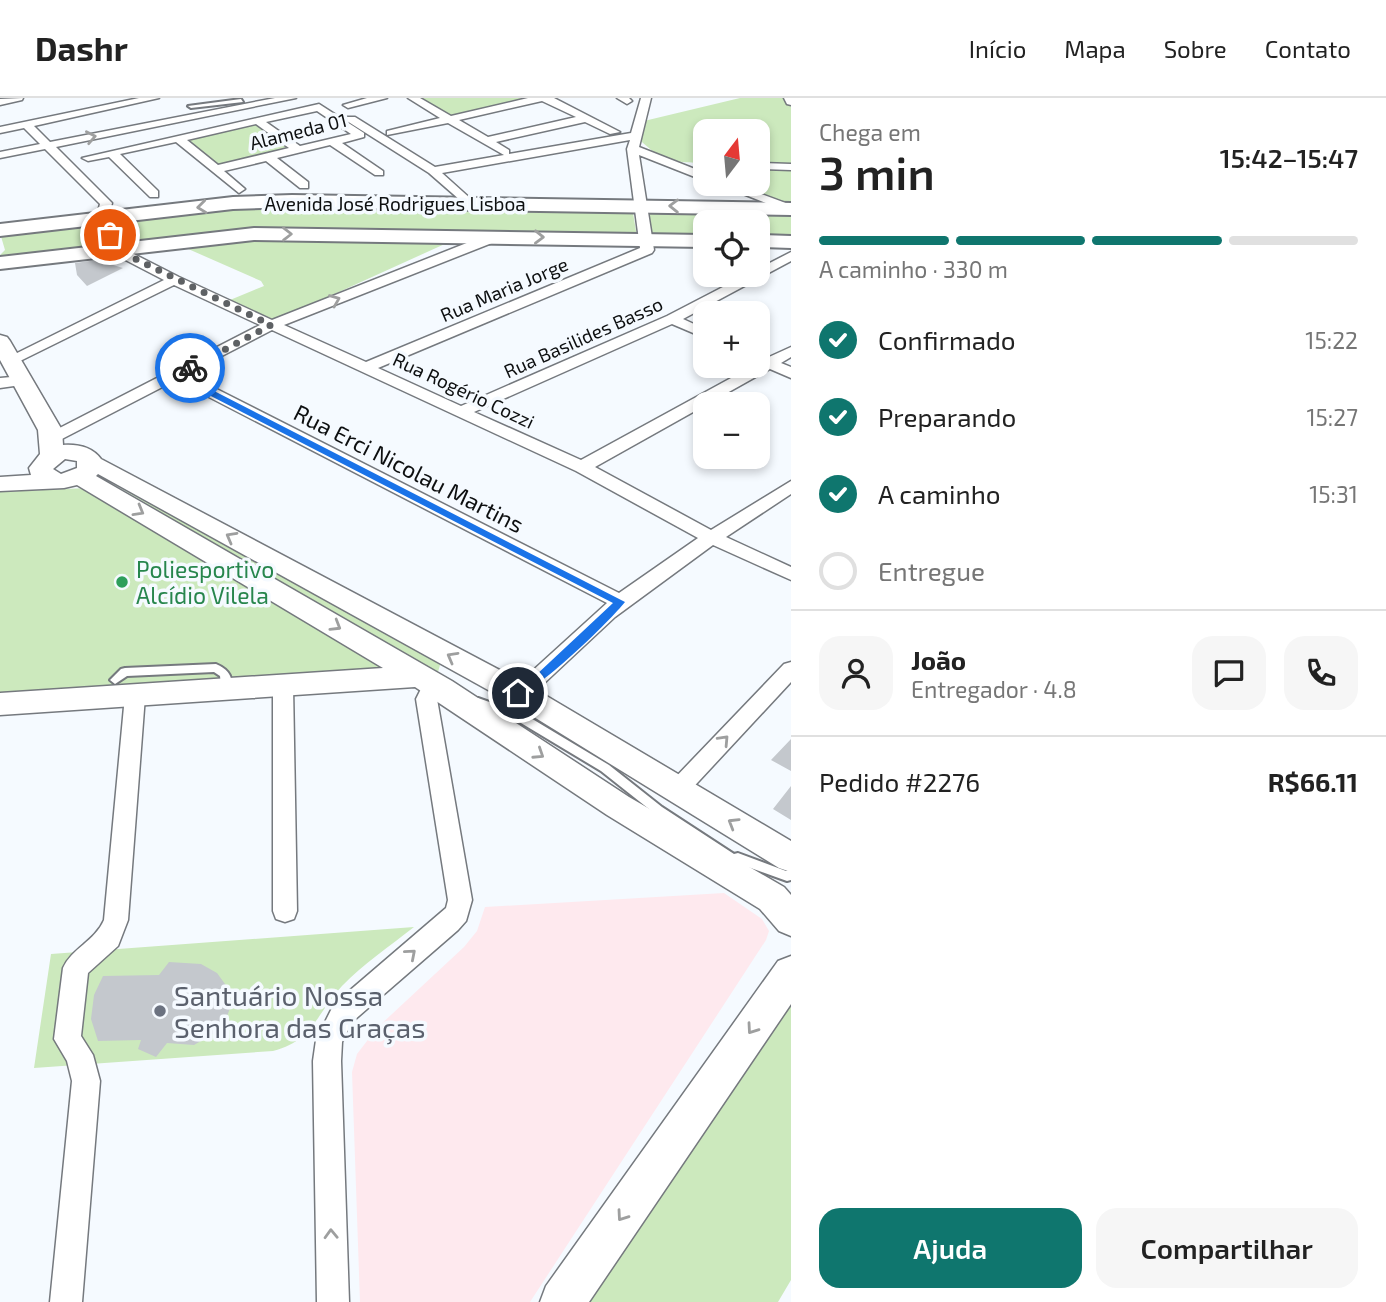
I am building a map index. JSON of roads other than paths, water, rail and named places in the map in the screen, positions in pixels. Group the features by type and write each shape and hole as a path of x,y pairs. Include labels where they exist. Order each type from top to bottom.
{"main road":[{"name":"Avenida José Rodrigues Lisboa","path":"0,230 233,203 292,201 781,207"},
{"name":"Avenida José Rodrigues Lisboa","path":"0,263 254,234 693,241"},
{"path":"770,241 791,242"},
{"path":"5,350 63,455 430,683 618,806 772,898 791,920"},
{"path":"0,484 63,455"},
{"path":"0,463 63,455 519,705 668,800 791,858"},
{"path":"366,680 377,674 382,667 379,652"},
{"path":"0,704 125,688 226,690 366,680 430,683"},
{"path":"562,1302 791,973"}],"street":[{"path":"0,102 18,98"},
{"path":"0,130 154,98"},
{"path":"0,155 50,145 203,125 242,102 291,98"},
{"path":"318,98 436,167 634,142 674,165 693,172"},
{"name":"Alameda 01","path":"382,98 348,105 391,132"},
{"path":"413,98 505,152"},
{"path":"391,132 544,98 614,132"},
{"path":"645,240 634,142 646,98"},
{"name":"Alameda 01","path":"88,158 178,138 203,125 258,121 319,107 360,135 216,169"},
{"path":"486,141 586,118"},
{"path":"258,121 298,150"},
{"path":"27,125 106,203 102,219 117,250"},
{"path":"391,132 436,167 468,203"},
{"path":"178,138 239,188"},
{"path":"333,142 379,173"},
{"path":"112,153 154,194"},
{"path":"269,157 304,185"},
{"path":"674,165 693,166"},
{"path":"770,166 791,167"},
{"path":"754,196 781,207"},
{"path":"63,455 177,375 271,325 497,236"},
{"name":"Rua Maria Jorge","path":"365,368 648,250 645,240"},
{"name":"Rua Rogério Cozzi","path":"117,250 174,280 582,467 711,537 791,574"},
{"name":"Rua Basilides Basso","path":"770,267 791,256"},
{"path":"5,350 174,280"},
{"name":"Rua Basilides Basso","path":"462,411 672,319 732,287"},
{"path":"672,319 693,329"},
{"path":"770,358 791,351"},
{"path":"770,363 791,373"},
{"name":"Rua Erci Nicolau Martins","path":"177,375 620,602"},
{"path":"582,467 733,378"},
{"path":"0,383 23,381"},
{"path":"519,705 539,679 620,602 711,537 791,486"},
{"path":"668,800 791,669"},
{"path":"333,1302 327,1061 329,1040 343,1013 457,913 460,900 426,699 433,691 430,683"},
{"path":"283,686 285,911"},
{"path":"66,1302 86,1081 79,1055 67,1039 76,968 109,938 116,920 125,688"}],"lane":[{"path":"191,106 242,102"},
{"path":"430,683 519,705"},
{"path":"668,800 676,841"},
{"path":"668,800 755,877 782,896 791,913"},
{"path":"732,856 787,876 791,874"}],"place":[{"name":"Poliesportivo Alcídio Vilela","path":"122,582"},
{"name":"Santuário Nossa Senhora das Graças","path":"160,1011"}]}
